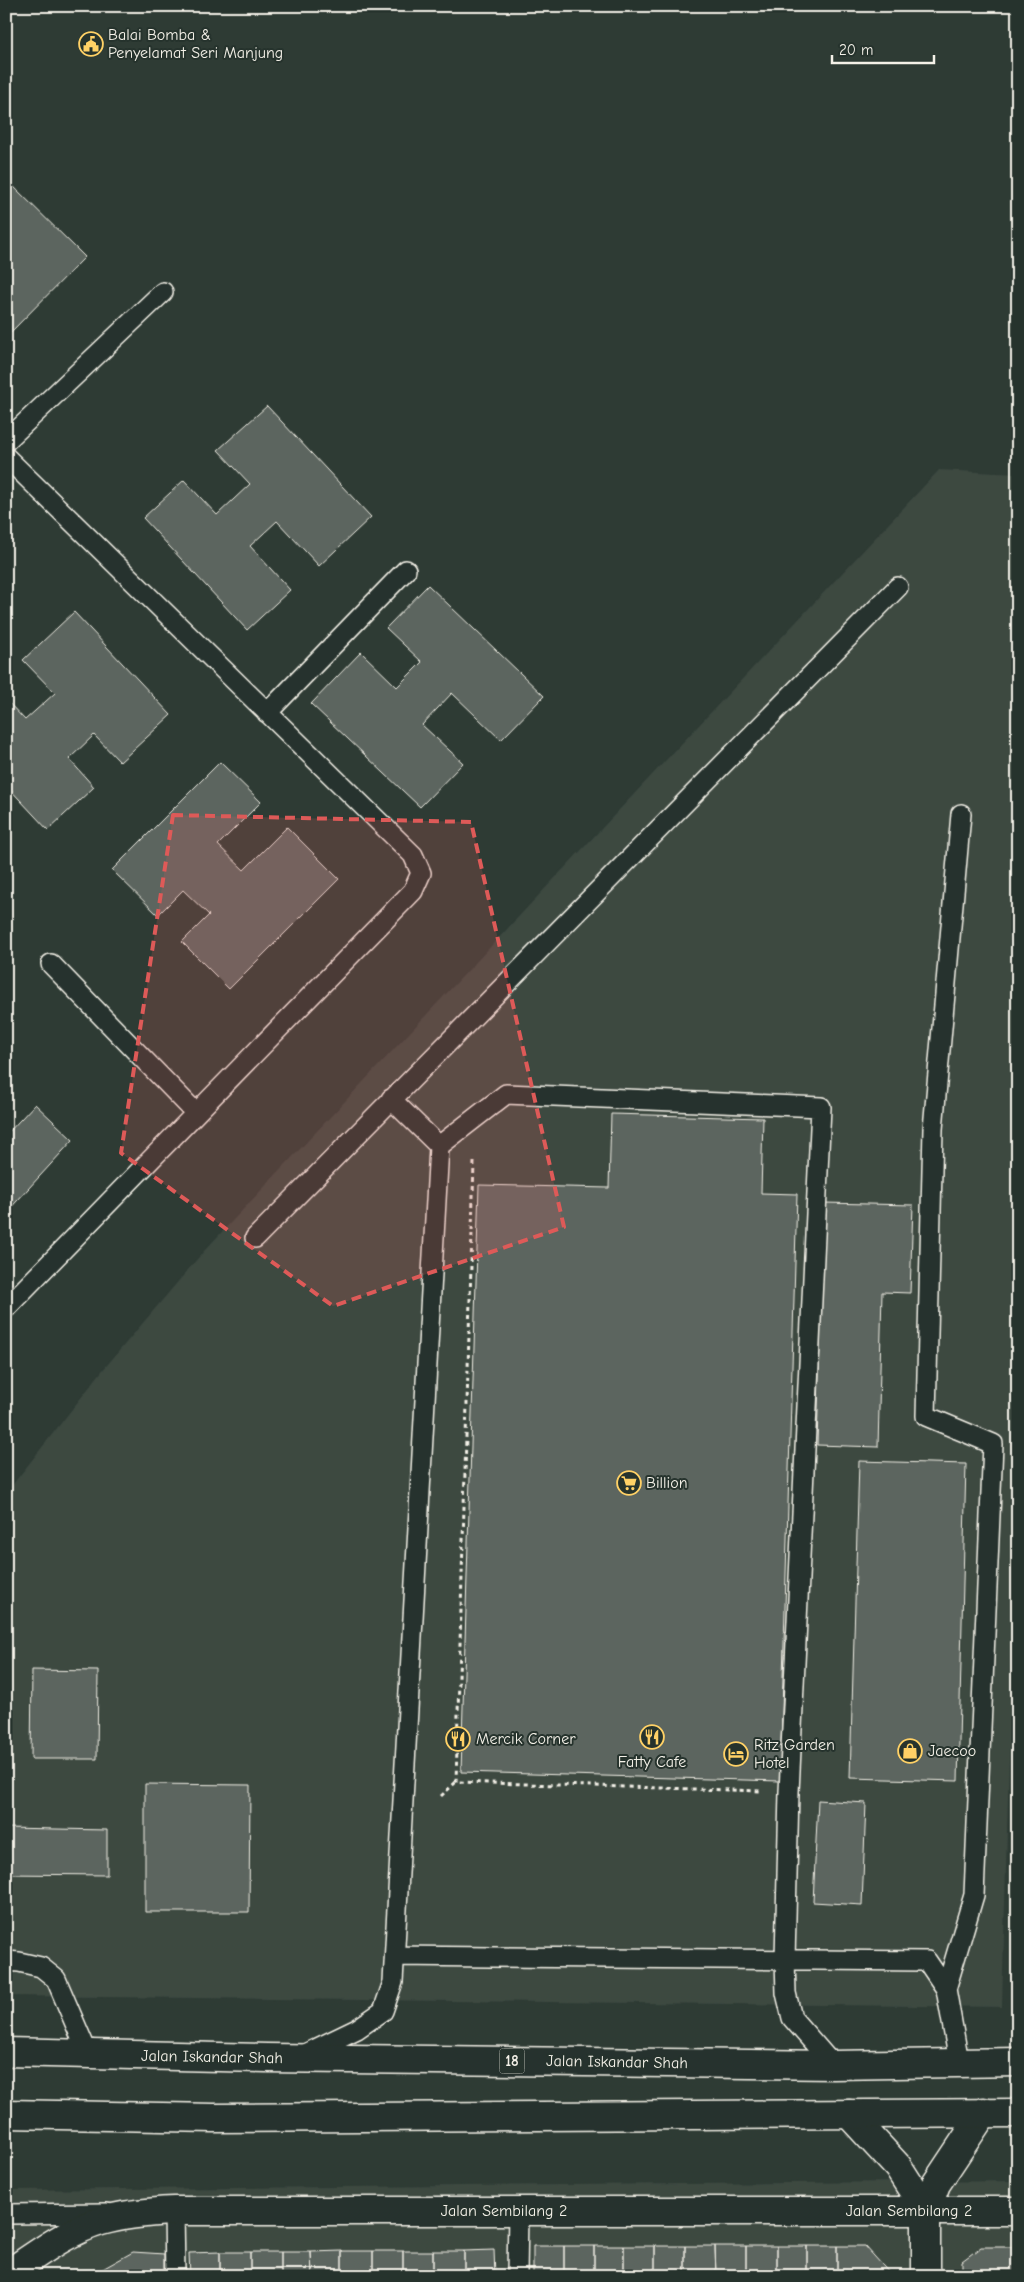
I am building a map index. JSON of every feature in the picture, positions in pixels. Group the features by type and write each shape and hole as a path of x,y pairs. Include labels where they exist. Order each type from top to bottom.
{"main road":[{"name":"Jalan Iskandar Shah","path":"6,2052 833,2065 1018,2062"},
{"path":"926,2276 926,2211 936,2184 943,2172 984,2112"},
{"path":"6,2114 224,2118 1018,2112"},
{"path":"849,2114 898,2167 926,2211"},
{"name":"Jalan Sembilang 2","path":"6,2275 81,2229 101,2221 140,2213 174,2211 1018,2210"}],"lane":[{"path":"6,441 163,292"},
{"path":"6,457 413,855 421,873 413,891 6,1308"},
{"path":"267,713 406,570"},
{"path":"255,1238 898,587"},
{"path":"946,1989 974,1895 992,1444 926,1416 933,1129 961,814"},
{"path":"51,964 196,1113"},
{"path":"439,1146 506,1094 821,1107 789,1792 785,1959 786,1993 792,2018 833,2065"},
{"path":"296,2058 357,2029 383,2011 393,1982 439,1146 391,1099"},
{"path":"395,1956 927,1961 946,1989 958,2062"},
{"path":"6,1961 41,1967 56,1979 88,2054"},
{"path":"174,2211 175,2276"},
{"path":"517,2276 518,2211"},
{"path":"6,2214 140,2213"}],"path":[{"path":"456,1782 474,1162"},
{"path":"440,1796 456,1782 789,1792"}],"highlighted area":[{"path":"173,815 471,822 564,1227 333,1306 121,1153"}],"shaded area":[{"path":"939,470 1018,474 1018,1448 1002,2007 6,1996 6,1493 102,1371 204,1251"},
{"path":"1018,2181 1018,2276 6,2276 6,2190"}],"building":[{"path":"6,179 85,257 6,337"},
{"path":"267,406 371,517 319,566 277,521 250,546 290,590 247,630 143,518 184,480 217,515 250,484 218,450"},
{"path":"428,585 544,696 501,740 452,693 422,725 463,763 420,807 311,704 361,652 397,687 422,662 386,628"},
{"path":"74,612 171,715 120,762 94,735 69,759 94,787 48,830 6,785 6,700 25,720 55,693 23,660"},
{"path":"220,762 261,802 218,845 244,870 287,827 339,879 229,989 182,942 209,915 183,890 158,915 112,870"},
{"path":"35,1104 73,1140 6,1213 6,1135"},
{"name":"Billion","path":"611,1114 763,1118 761,1193 797,1194 780,1781 461,1772 479,1185 609,1188"},
{"path":"824,1203 913,1205 910,1293 882,1292 878,1447 817,1445"},
{"path":"859,1461 966,1464 958,1781 850,1778"},
{"path":"32,1670 98,1671 97,1759 31,1759"},
{"path":"145,1784 250,1785 249,1912 145,1912"},
{"path":"818,1800 866,1803 862,1905 813,1902"},
{"path":"6,1828 107,1830 107,1875 6,1874"},
{"path":"533,2246 564,2246 564,2276 533,2276"},
{"path":"564,2246 594,2246 594,2276 564,2276"},
{"path":"594,2246 624,2246 624,2276 594,2276"},
{"path":"624,2246 655,2246 655,2276 624,2276"},
{"path":"655,2246 685,2246 685,2276 655,2276"},
{"path":"685,2246 715,2246 716,2276 685,2276"},
{"path":"715,2246 746,2246 746,2276 716,2276"},
{"path":"746,2246 777,2246 777,2276 746,2276"},
{"path":"777,2246 807,2246 807,2276 777,2276"},
{"path":"807,2246 837,2246 837,2276 807,2276"},
{"path":"837,2246 865,2246 892,2276 837,2276"},
{"path":"981,2247 1018,2247 1018,2276 962,2276 962,2261"},
{"path":"494,2250 495,2276 464,2276 464,2251"},
{"path":"342,2251 342,2276 312,2276 311,2252"},
{"path":"342,2251 373,2251 373,2276 342,2276"},
{"path":"373,2251 403,2251 403,2276 373,2276"},
{"path":"403,2251 433,2251 433,2276 403,2276"},
{"path":"433,2251 464,2251 464,2276 433,2276"},
{"path":"133,2252 164,2254 164,2276 90,2276"},
{"path":"220,2252 220,2276 190,2276 189,2253"},
{"path":"220,2252 250,2252 250,2276 220,2276"},
{"path":"250,2252 281,2252 281,2276 250,2276"},
{"path":"281,2252 311,2252 312,2276 281,2276"}],"place":[{"name":"Balai Bomba & Penyelamat Seri Manjung","path":"91,44"},
{"name":"Billion","path":"629,1483"},
{"name":"Fatty Cafe","path":"652,1737"},
{"name":"Mercik Corner","path":"458,1739"},
{"name":"Jaecoo","path":"910,1751"},
{"name":"Ritz Garden Hotel","path":"736,1754"}]}
